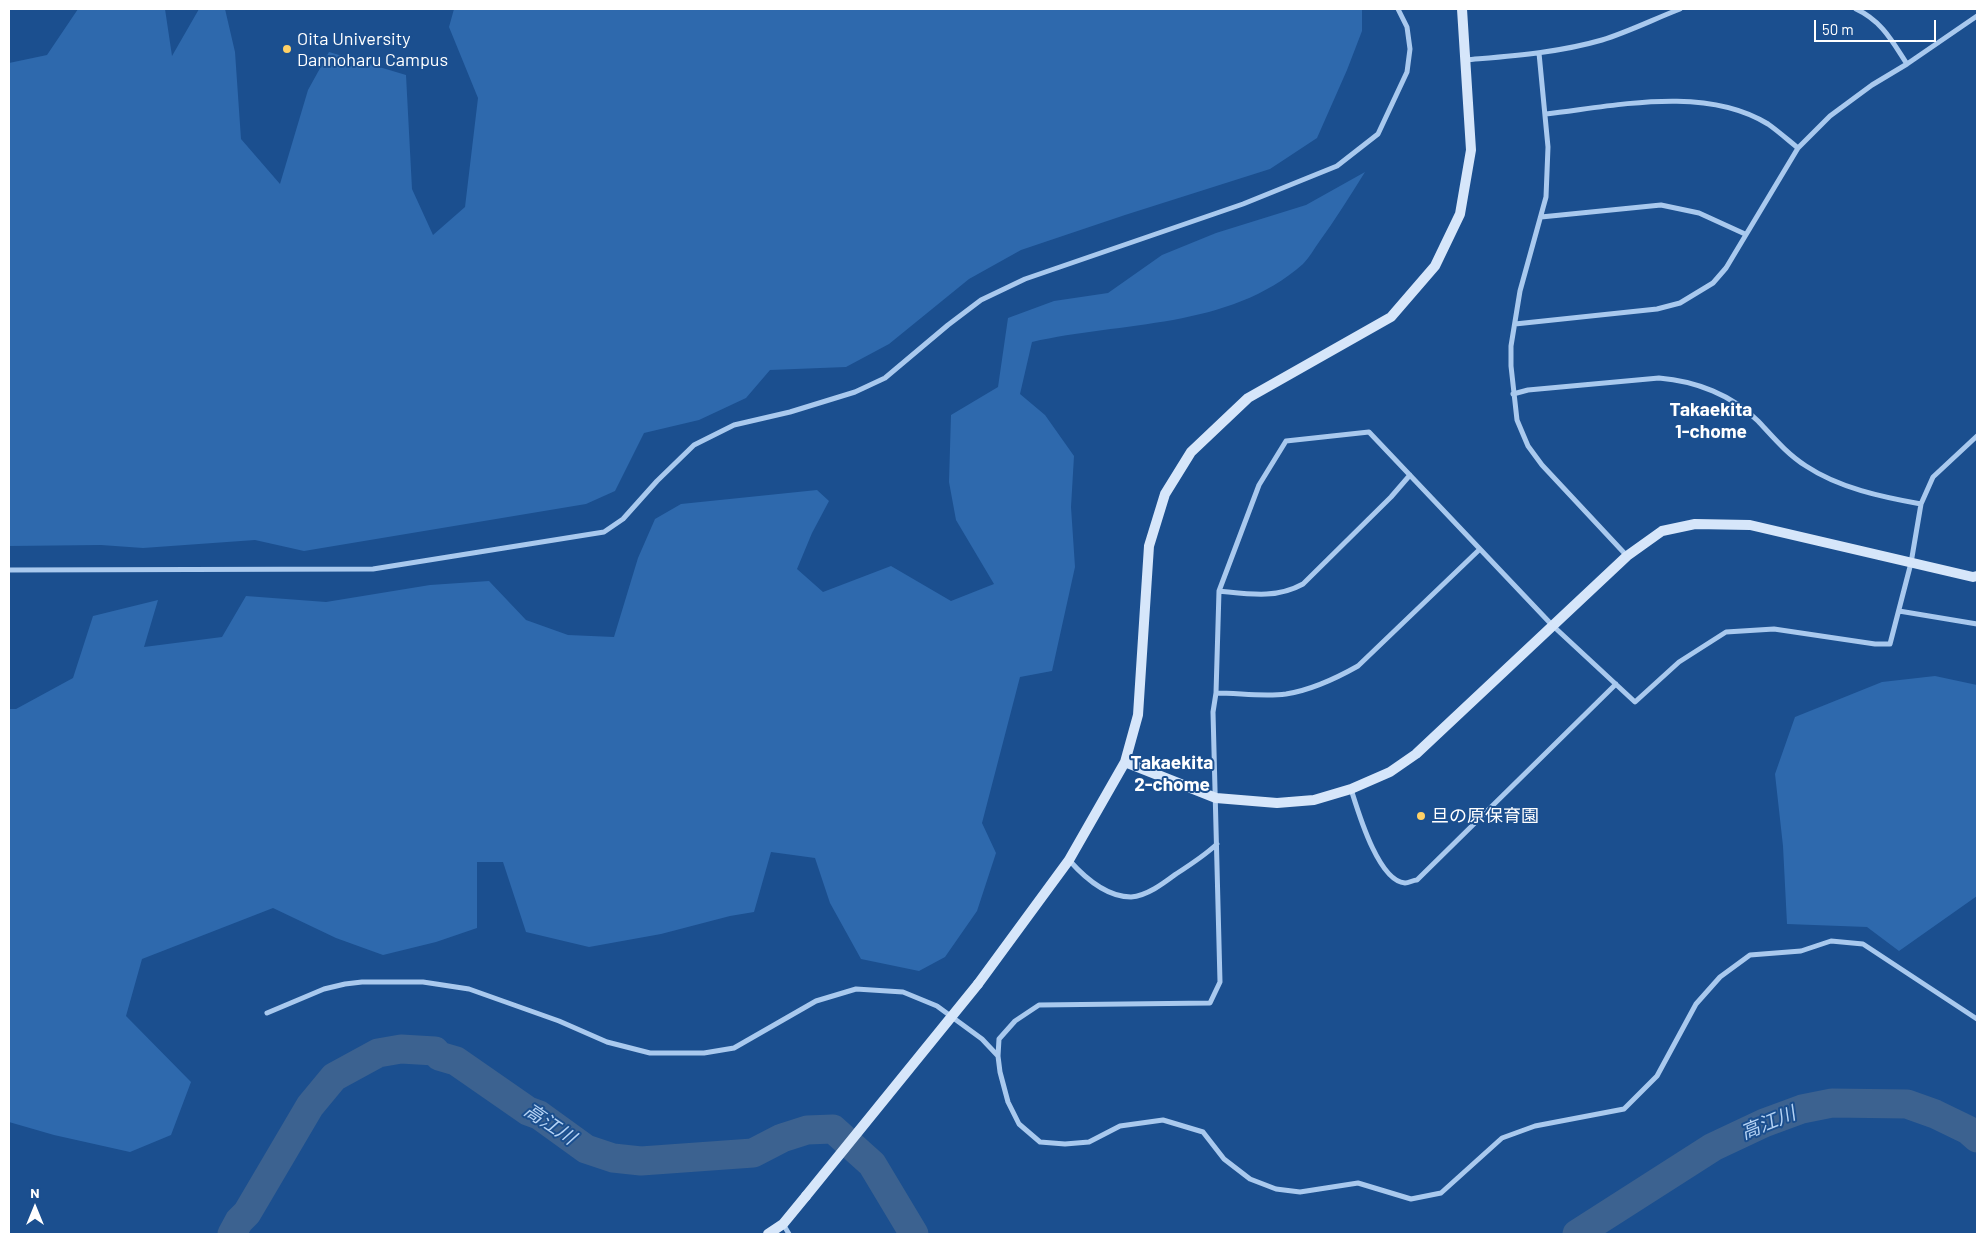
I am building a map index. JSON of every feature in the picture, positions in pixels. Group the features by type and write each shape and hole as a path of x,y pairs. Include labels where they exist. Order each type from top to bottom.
{"street":[{"path":"9,570 373,570 604,532 623,519 657,481 694,445 734,424 790,412 855,392 885,378 981,300 1025,279 1243,204 1337,166 1378,134 1396,99 1406,72 1410,49 1407,27 1398,9"},
{"path":"768,1234 783,1224 978,984 1069,860 1125,762 1138,715 1149,546 1165,494 1191,452 1248,398 1392,316 1435,266 1460,214 1471,150 1462,9"},
{"path":"1464,61 1539,53 1603,39 1680,9"},
{"path":"1856,9 1868,14 1882,27 1907,64"},
{"path":"1515,324 1657,309 1680,303 1713,283 1726,268 1744,234 1798,148 1830,116 1872,85 1907,64 1977,16"},
{"path":"1539,53 1546,114 1548,169 1546,197 1520,291 1511,346 1513,394 1518,420 1528,446 1548,472 1628,556"},
{"path":"1546,114 1664,101 1719,104 1768,124 1798,148"},
{"path":"1541,217 1661,205 1699,213 1744,234"},
{"path":"1513,394 1528,390 1659,378 1675,380 1712,390 1730,398 1757,420 1803,465 1827,479 1896,499 1921,504"},
{"path":"1977,436 1933,477 1921,504 1911,563 1890,644 1774,629 1726,632 1679,662 1635,702 1552,625 1369,432 1286,440 1259,485 1219,591 1216,693 1213,712 1220,982 1210,1003 1039,1005 1015,1021 999,1039 998,1056 1008,1102 1019,1124 1040,1142 1065,1144 1090,1142 1120,1126 1162,1120 1203,1132 1224,1159 1250,1179 1276,1189 1300,1192 1358,1182 1411,1199 1441,1193 1502,1138 1536,1126 1624,1109 1657,1076 1696,1004 1720,977 1750,955 1801,951 1831,941 1863,944 1977,1019"},
{"path":"1219,591 1271,594 1289,591 1303,584 1392,497 1410,475"},
{"path":"1125,762 1216,798 1277,803 1314,800 1351,789 1390,772 1416,754 1628,556 1662,531 1695,524 1750,526 1973,577 1977,576"},
{"path":"1216,693 1286,694 1312,688 1358,666 1480,548"},
{"path":"1899,611 1977,624"},
{"path":"1351,789 1369,839 1385,869 1393,878 1405,883 1417,880 1616,684"},
{"path":"1069,860 1083,875 1114,894 1132,897 1158,886 1206,855 1217,844"},
{"path":"267,1013 324,989 344,984 362,982 424,982 469,989 559,1021 606,1042 650,1053 704,1053 734,1048 816,1002 856,989 904,992 937,1006 982,1039 998,1056"},
{"path":"783,1224 789,1234"}],"shaded area":[{"path":"78,9 165,9 172,56 199,9 225,9 235,52 241,139 280,184 308,90 329,52 406,75 412,189 433,235 465,207 478,98 449,27 454,9 1362,9 1362,31 1317,138 1270,169 1021,250 969,279 889,344 846,367 770,370 746,398 699,420 644,433 615,491 586,504 304,551 255,540 143,548 101,545 9,546 9,63 47,55"},
{"path":"1365,172 1337,217 1303,264 1274,285 1242,301 1208,312 1173,320 1066,335 1032,342 1020,394 1045,415 1074,456 1071,507 1075,567 1052,671 1020,677 982,823 996,853 977,911 945,957 919,971 861,959 830,903 815,858 771,852 754,912 730,916 661,934 589,947 526,932 503,862 477,862 477,928 436,942 383,955 336,938 273,908 142,959 126,1016 191,1082 171,1135 130,1152 54,1135 9,1122 9,709 16,709 73,678 93,616 158,600 144,647 222,637 246,596 326,602 430,585 489,581 526,620 568,635 614,637 638,558 655,519 681,504 817,490 829,501 812,533 797,569 823,592 891,566 951,601 994,584 956,520 949,482 951,415 998,387 1008,318 1054,301 1108,293 1162,255 1216,233 1306,205"},
{"path":"1935,676 1977,685 1977,896 1899,951 1867,927 1787,924 1783,846 1775,774 1795,717 1882,682"}],"waterway":[{"name":"高江川","path":"232,1234 239,1221 247,1213 310,1106 334,1077 378,1053 401,1049 435,1051 439,1056 456,1061 528,1111 539,1115 586,1149 613,1158 641,1161 753,1153 782,1138 807,1130 833,1129 872,1164 914,1234"},
{"name":"高江川","path":"1577,1234 1713,1147 1764,1123 1802,1109 1832,1103 1907,1104 1935,1114 1968,1130 1977,1138"}],"place":[{"name":"Oita University Dannoharu Campus","path":"287,49"},
{"name":"旦の原保育園","path":"1421,816"}],"district":[{"name":"Takaekita 1-chome","path":"1711,421"},
{"name":"Takaekita 2-chome","path":"1172,774"}]}
